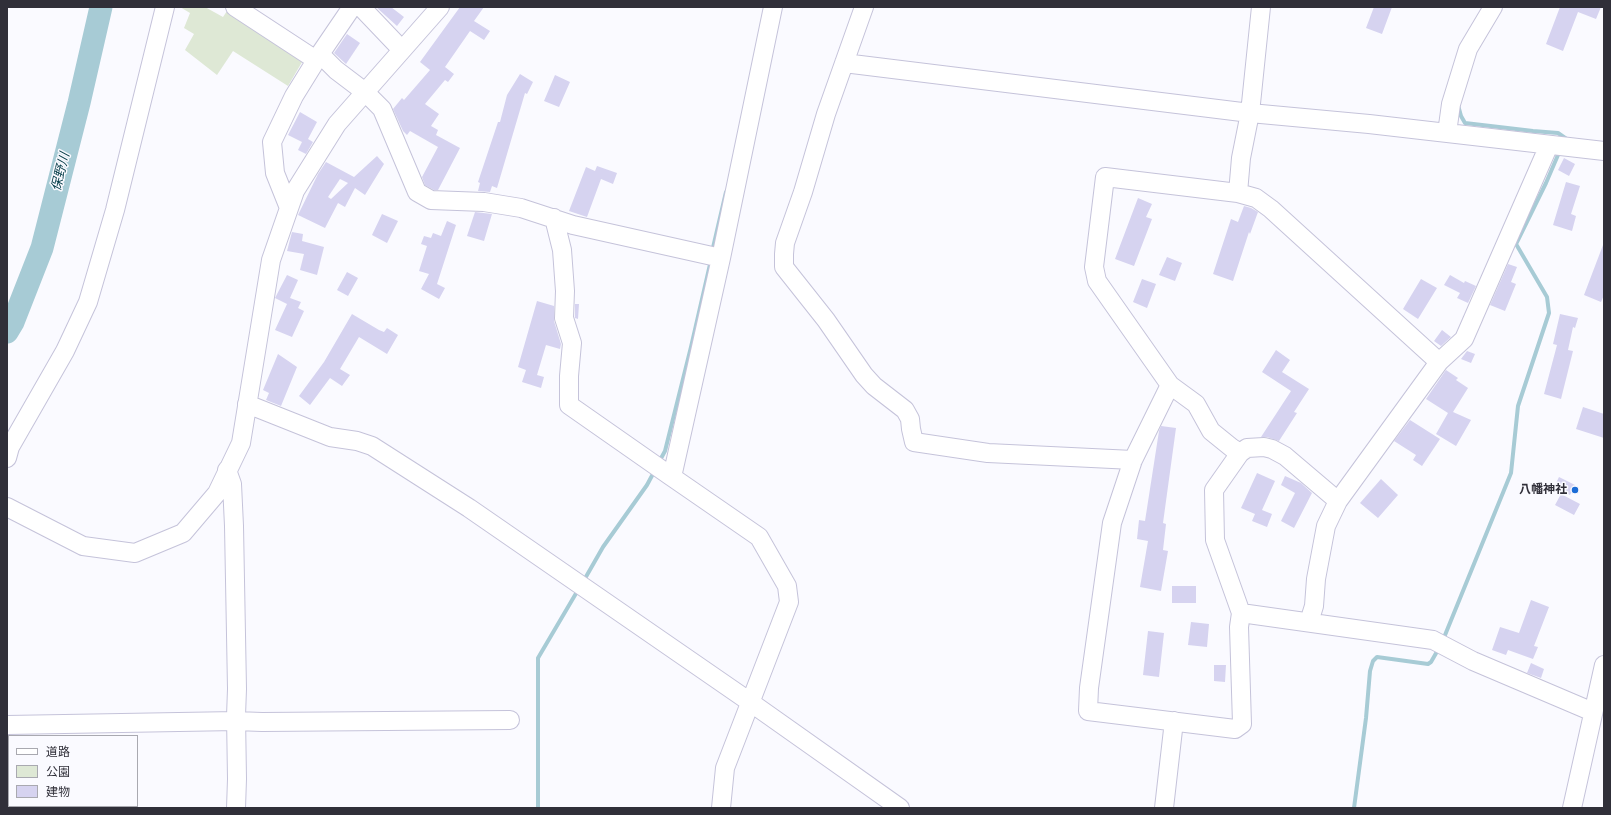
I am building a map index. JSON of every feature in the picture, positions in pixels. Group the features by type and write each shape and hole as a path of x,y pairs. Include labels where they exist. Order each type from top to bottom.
{"street":[{"path":"7,458 10,447 65,351 88,302 115,210 166,7"},
{"path":"235,7 318,57 365,92 382,109 417,192 431,200 484,202 521,208 573,225 721,258"},
{"path":"289,208 276,172 272,142 294,96 352,7"},
{"path":"361,7 402,50"},
{"path":"7,507 83,546 135,553 183,533 217,493 240,443 271,260 294,191 337,124 440,7"},
{"path":"672,477 721,258 773,7"},
{"path":"864,7 826,114 803,192 785,243 784,267 826,320 874,386 905,410 910,419 914,442 988,453 1133,460"},
{"path":"1238,193 1241,158 1250,113 1261,7"},
{"path":"1447,133 1451,104 1468,49 1492,7"},
{"path":"844,63 1250,113 1369,124 1604,151"},
{"path":"1309,622 1314,606 1316,580 1326,526 1338,501 1439,362 1464,339 1552,145"},
{"path":"1240,453 1211,431 1196,404 1170,385 1097,281 1094,266 1105,177 1238,193 1256,198 1271,209 1439,362"},
{"path":"554,218 562,250 565,291 564,318 572,343 569,376 569,405 650,463 759,537 787,586 788,602 725,768 721,808"},
{"path":"1170,385 1133,460 1112,523 1088,688 1088,711 1235,729 1242,724 1239,627 1241,613 1215,540 1214,490 1240,453 1247,448 1254,447 1272,449 1285,456 1338,501"},
{"path":"247,404 330,437 357,441 372,446 469,508 750,702 900,808"},
{"path":"228,470 232,484 234,526 237,688 236,808"},
{"path":"1241,613 1309,622 1441,644 1474,661 1594,712"},
{"path":"1572,808 1604,665"},
{"path":"7,725 236,721 510,720"},
{"path":"1164,808 1174,721"}],"green space":[{"path":"180,7 205,7 223,17 229,8 305,57 288,86 233,51 217,75 185,50 194,34 184,28 190,13"}],"building":[{"path":"376,7 391,7 404,17 397,26"},
{"path":"460,7 484,7 474,21 490,31 484,40 470,31 445,67 454,74 448,82 445,80 425,104 439,114 431,126 438,130 436,135 460,148 438,190 434,190 425,185 422,177 438,147 410,131 407,135 403,131 393,109 402,98 404,100 430,70 420,62"},
{"path":"1374,7 1392,7 1382,34 1366,28"},
{"path":"1560,7 1601,7 1596,19 1578,12 1563,51 1546,44"},
{"path":"347,34 360,43 346,64 334,53"},
{"path":"520,74 533,82 527,94 525,93 497,188 492,186 490,192 478,191 480,183 478,182 498,122 500,122 507,95"},
{"path":"555,75 570,82 559,107 544,101"},
{"path":"300,112 317,122 308,139 313,142 306,154 298,150 302,142 288,135"},
{"path":"377,156 384,164 365,195 355,188 345,207 338,203 325,228 298,215 318,174 326,162 354,177","holes":["340,179 348,183 331,199 328,197"]},
{"path":"1564,158 1575,164 1569,176 1558,170"},
{"path":"597,166 617,173 613,184 601,179 587,217 569,211 586,167 595,171"},
{"path":"1566,182 1580,186 1571,214 1576,216 1572,231 1553,225"},
{"path":"1138,198 1152,204 1146,217 1152,219 1134,266 1115,259"},
{"path":"1244,206 1258,212 1250,234 1249,232 1233,281 1213,274 1231,219 1238,222"},
{"path":"475,212 492,214 484,241 467,236"},
{"path":"382,214 398,221 387,243 372,235"},
{"path":"447,221 456,225 437,284 445,288 439,299 421,289 429,274 419,271 427,246 421,244 424,236 431,238 433,233 441,236"},
{"path":"292,232 303,234 302,241 324,247 317,275 300,270 304,254 287,251"},
{"path":"1603,245 1604,295 1601,302 1584,295"},
{"path":"1167,257 1182,263 1175,281 1159,275"},
{"path":"1508,264 1517,267 1511,282 1516,284 1505,311 1490,305"},
{"path":"347,272 358,278 348,296 337,290"},
{"path":"287,275 298,280 290,298 301,302 298,308 304,311 292,337 275,330 287,304 275,298"},
{"path":"1450,275 1464,283 1465,281 1476,286 1468,303 1457,298 1460,293 1444,285"},
{"path":"1142,279 1156,284 1147,308 1133,302"},
{"path":"1421,279 1437,288 1418,319 1403,309"},
{"path":"537,301 554,306 554,321 561,344 560,349 546,345 537,375 544,377 541,388 522,382 526,370 518,367"},
{"path":"575,304 579,304 578,319 575,318"},
{"path":"352,314 379,330 384,332 387,328 398,335 387,354 359,337 340,369 350,375 342,386 330,378 310,405 299,396 324,362"},
{"path":"1560,314 1578,318 1575,328 1573,327 1568,350 1573,351 1561,399 1544,394 1557,345 1553,344"},
{"path":"1442,330 1451,337 1441,346 1434,341"},
{"path":"1276,350 1290,360 1282,372 1309,389 1294,412 1297,413 1279,441 1267,437 1261,437 1291,391 1262,372"},
{"path":"1467,351 1475,354 1471,363 1461,359"},
{"path":"278,354 297,367 281,406 266,400 269,393 263,390"},
{"path":"1446,370 1458,378 1456,380 1468,388 1453,412 1471,420 1456,446 1436,434 1448,413 1426,399"},
{"path":"1583,407 1604,414 1604,438 1576,429"},
{"path":"1410,420 1440,439 1422,466 1413,460 1416,455 1394,441"},
{"path":"1161,426 1176,428 1163,523 1166,524 1163,550 1168,551 1161,591 1140,587 1148,541 1137,539 1139,520 1145,521"},
{"path":"1257,473 1275,481 1262,510 1272,514 1267,527 1252,521 1255,514 1241,508"},
{"path":"1285,476 1301,483 1312,493 1294,528 1281,521 1295,493 1281,485"},
{"path":"1559,477 1575,485 1570,495 1554,487"},
{"path":"1381,479 1398,495 1378,518 1360,503"},
{"path":"1561,494 1580,504 1574,515 1555,505"},
{"path":"1172,586 1196,586 1196,603 1172,603"},
{"path":"1531,600 1549,607 1534,646 1538,647 1533,659 1508,650 1506,655 1492,650 1500,627 1519,633"},
{"path":"1191,622 1209,624 1207,647 1188,645"},
{"path":"1148,631 1164,633 1159,677 1143,675"},
{"path":"1531,663 1544,669 1541,678 1527,673"},
{"path":"1214,665 1226,665 1225,682 1214,681"}],"waterway":[{"name":"保野川","path":"7,332 13,322 42,248 79,103 101,7"},
{"path":"1458,105 1465,123 1558,133 1568,140"},
{"path":"1443,640 1511,473 1518,406 1549,313 1547,297 1516,244 1558,155 1562,152"},
{"path":"712,252 726,192"},
{"path":"659,462 665,451 711,260"},
{"path":"583,582 603,547 647,485 655,470"},
{"path":"538,808 538,658 578,590"},
{"path":"1354,808 1366,718 1370,671 1373,661 1377,657 1428,664 1431,662 1439,648"}],"place":[{"name":"八幡神社","path":"1575,490"}]}
